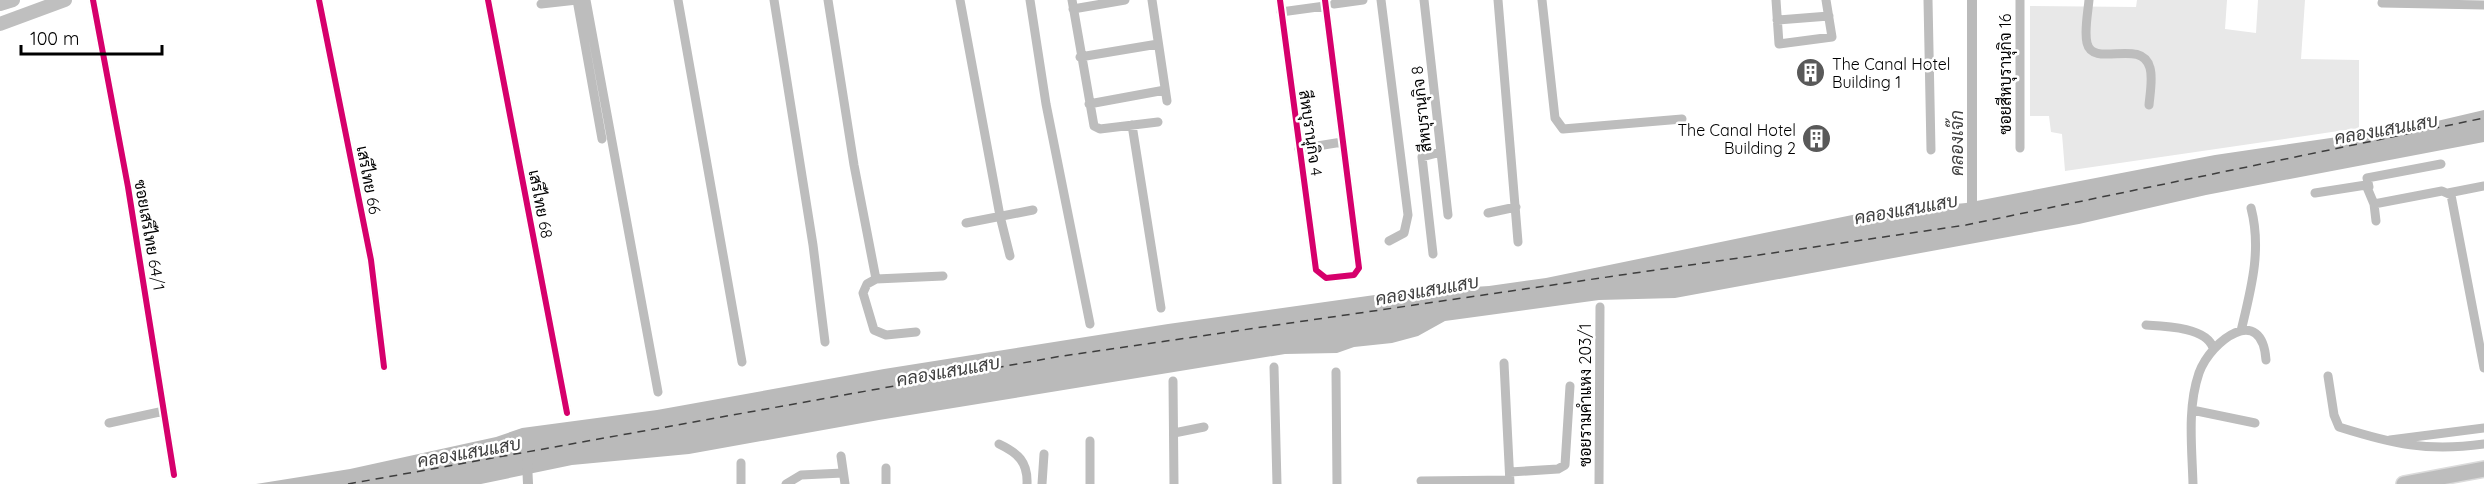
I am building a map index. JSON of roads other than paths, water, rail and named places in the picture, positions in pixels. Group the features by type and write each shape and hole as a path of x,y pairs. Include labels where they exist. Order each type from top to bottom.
{"main road":[{"path":"0,4 13,0"},
{"path":"0,24 65,0"},
{"path":"2404,484 2484,469"}],"street":[{"name":"ซอยเสรีไทย 64/1","path":"93,0 128,188 174,476"},
{"name":"เสรีไทย 66","path":"319,0 371,260 384,367"},
{"name":"เสรีไทย 68","path":"488,0 567,413"},
{"path":"541,4 577,0 602,139"},
{"path":"586,0 658,392"},
{"path":"678,0 742,362"},
{"path":"774,0 813,245 825,342"},
{"path":"828,0 854,165 876,279"},
{"path":"960,0 1000,216 1010,256"},
{"path":"1030,0 1051,126 1090,324"},
{"path":"1125,0 1073,4 1080,57 1093,123 1097,128 1158,122"},
{"path":"1152,0 1167,101"},
{"name":"สีหบุรานุกิจ 4","path":"1280,0 1316,270 1326,278 1354,275 1359,267 1342,142"},
{"path":"1281,12 1328,3 1363,0"},
{"path":"1382,0 1408,215 1404,233 1389,241"},
{"name":"สีหบุรานุกิจ 8","path":"1424,0 1448,214"},
{"path":"1498,0 1518,242"},
{"path":"1542,0 1555,118 1563,129 1682,118"},
{"path":"1776,0 1779,44 1832,37 1827,0"},
{"path":"1928,0 1931,150"},
{"name":"ซอยสีหบุรานุกิจ 16","path":"2020,0 2020,148"},
{"path":"2089,0 2087,43 2091,50 2101,54 2136,53 2146,58 2151,69 2149,105"},
{"path":"2383,0 2382,3 2484,4"},
{"path":"1299,149 1342,142 1328,3"},
{"path":"1777,20 1829,16"},
{"path":"1080,57 1158,44"},
{"path":"1089,104 1165,90"},
{"path":"1132,125 1161,308"},
{"path":"1433,254 1422,157 1441,152"},
{"path":"2376,221 2367,178 2440,165"},
{"path":"2315,193 2362,185 2369,187"},
{"path":"2374,204 2442,191 2448,193 2484,186"},
{"path":"2448,193 2451,195 2484,368"},
{"path":"1488,213 1516,207"},
{"path":"2241,331 2257,257 2251,208"},
{"path":"966,223 1033,210"},
{"path":"916,332 886,335 874,330 864,293 867,284 876,279 943,276"},
{"name":"ซอยรามคำแหง 203/1","path":"1599,484 1600,307"},
{"path":"2474,312 2484,311"},
{"path":"2146,325 2202,335 2212,343 2213,348"},
{"path":"2193,484 2192,410 2199,374 2213,348 2226,336 2241,331 2256,333 2265,346 2266,360"},
{"path":"1504,363 1510,479"},
{"path":"1274,367 1277,484"},
{"path":"1336,372 1337,484"},
{"path":"2328,376 2334,415 2339,427 2384,441 2423,448 2484,444"},
{"path":"1173,381 1174,484"},
{"path":"1421,481 1510,479 1558,469 1565,465 1570,386"},
{"path":"2192,410 2255,423"},
{"path":"109,423 164,411"},
{"path":"1174,433 1204,427"},
{"path":"2384,441 2484,428"},
{"path":"1090,441 1090,484"},
{"path":"999,444 1023,460 1028,472 1027,484"},
{"path":"1042,484 1044,454"},
{"path":"841,456 845,484"},
{"path":"741,463 741,484"},
{"path":"886,468 886,484"},
{"path":"786,484 801,475 843,474"}],"water":[{"name":"คลองแสนแสบ","path":"2484,110 2484,142 2206,195 2079,224 1675,298 1599,300 1445,321 1418,336 1392,343 1354,347 1337,353 1285,354 879,420 689,454 572,465 481,484 256,484 350,469 496,437 522,428 657,410 884,369 1168,324 1396,292 1489,286 1546,278 1862,213 1966,203 2215,155 2420,125"}],"waterway":[{"name":"คลองเจ๊ก","path":"1972,0 1972,214"},
{"path":"527,462 528,484"}],"place":[{"name":"The Canal Hotel Building 1","path":"1811,73"},
{"name":"The Canal Hotel Building 2","path":"1817,139"}]}
